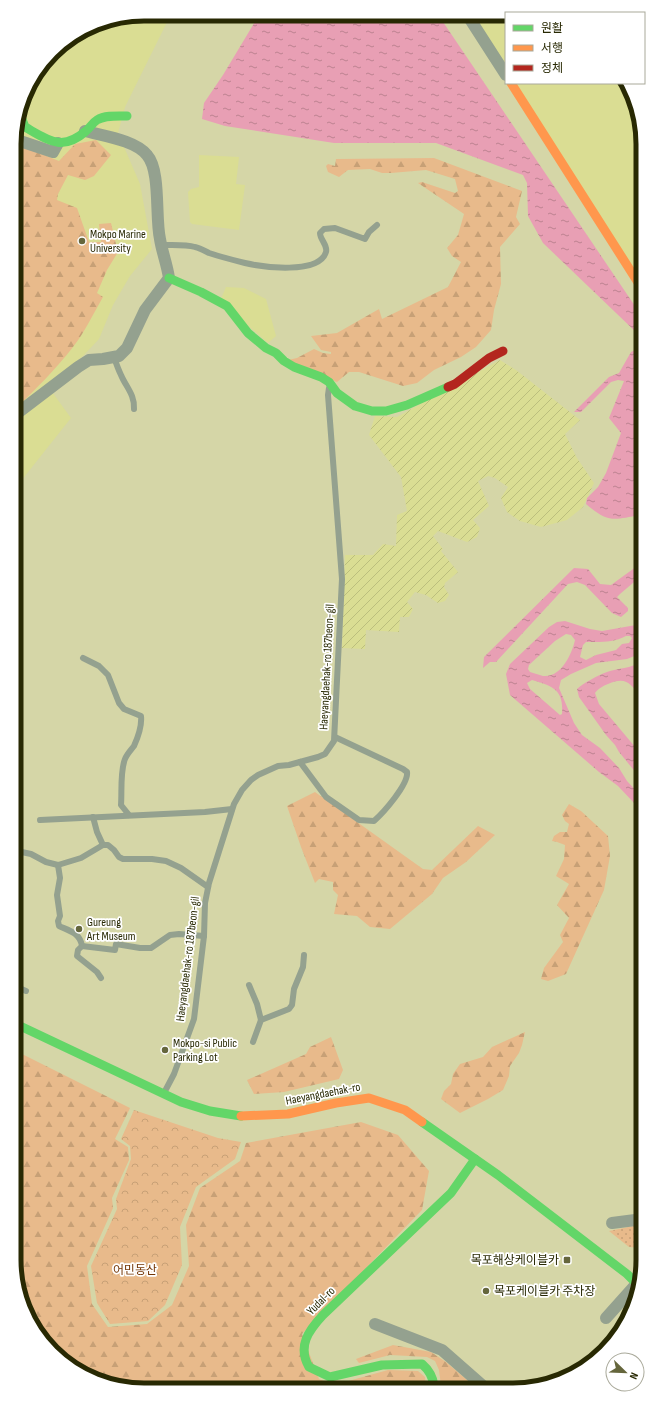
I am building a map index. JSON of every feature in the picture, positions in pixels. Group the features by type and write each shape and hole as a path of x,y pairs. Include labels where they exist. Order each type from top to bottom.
{"street":[{"path":"471,21 505,73"},
{"path":"512,84 636,279"},
{"path":"23,122 25,127 58,144 66,142 85,131 99,118 127,116"},
{"path":"21,410 89,360 103,360 119,356 127,348 145,310 169,278 162,245 159,238 154,166 148,155 137,146 85,131"},
{"path":"21,141 53,152 58,144"},
{"path":"169,278 201,292 227,306 232,310 248,333 266,348 276,353 289,364 321,377 337,393 355,406 372,411 386,411 408,405 455,384 489,358 503,351"},
{"name":"Haeyangdaehak-ro","path":"21,1026 163,1094 181,1102 210,1111 241,1116 288,1114 336,1103 369,1098 405,1110 475,1159 634,1280"},
{"name":"Yudal-ro","path":"434,1383 428,1368 422,1364 382,1365 330,1377 309,1368 304,1356 306,1338 314,1325 323,1315 451,1193 475,1159"},
{"path":"612,1223 636,1220"},
{"path":"606,1318 633,1289"},
{"path":"375,1324 442,1350 480,1383"}],"lane":[{"path":"162,245 186,245 246,263 280,268 308,266 317,263 324,256 326,245 320,238 320,233 324,229 335,228 365,239 376,225"},
{"path":"114,357 121,376 132,394 135,403 134,409"},
{"name":"Haeyangdaehak-ro 187beon-gil","path":"163,1094 174,1074 194,1019 204,936 205,903 208,887 232,809 242,790 258,775 278,766 289,765 325,754 334,741 342,579 328,395 330,385"},
{"path":"83,658 99,666 108,675 119,703 124,709 141,716 138,737 134,747 125,757 123,766 121,805 129,815"},
{"path":"300,762 326,797 359,820 374,822 383,814 406,781 408,777 407,772 334,737"},
{"path":"40,820 205,812 232,809"},
{"path":"93,817 97,832 103,845"},
{"path":"21,852 31,854 46,862 58,865 81,858 103,845 108,845 119,857 124,859 152,858 166,861 181,868 208,887"},
{"path":"58,865 60,878 57,895 60,916 58,921 59,926 76,933 82,946"},
{"path":"82,946 115,950 116,944 150,948 170,935 179,934 204,936"},
{"path":"82,946 78,950 77,956 97,972 101,978"},
{"path":"261,1020 289,1009 292,1005 294,989 303,967 304,955"},
{"path":"249,985 257,1004 261,1020 253,1042"},
{"path":"21,989 26,991"}],"shaded area":[{"name":"Mokpo Marine University","path":"168,21 125,107 118,133 140,184 152,249 130,276 113,305 99,339 83,356 47,385 71,418 21,481 21,136 25,112 37,82 57,57 69,46 97,30 120,23"},
{"path":"471,21 505,21 505,72"},
{"path":"513,84 621,84 632,112 635,128 636,272"},
{"path":"199,155 239,157 236,184 245,185 239,230 192,224 190,222 188,192 191,189 199,187"},
{"path":"226,287 244,288 266,299 276,336 268,343 220,301"},
{"path":"500,360 516,370 580,420 565,434 577,458 594,483 583,507 567,520 541,527 520,521 507,512 501,498 508,487 495,478 488,476 478,481 489,506 473,520 480,528 477,537 467,542 438,531 433,536 443,549 441,551 458,572 445,583 444,587 449,595 445,601 438,603 426,595 415,592 407,602 413,609 409,617 400,617 399,632 366,630 365,649 342,648 345,555 373,555 383,544 396,546 397,515 407,511 401,477 369,435 375,416 397,417"}],"green space":[{"path":"96,140 111,155 94,176 85,180 68,175 58,194 57,200 77,208 89,242 101,242 99,224 111,223 118,252 107,270 97,293 103,297 81,335 38,387 21,403 21,146 59,161 75,144"},
{"path":"434,158 522,191 516,217 520,224 500,247 501,284 494,310 491,330 476,347 461,357 434,370 417,383 403,386 359,372 349,372 337,382 288,360 297,358 314,349 323,353 331,354 331,352 321,350 311,336 337,333 379,309 382,319 448,287 461,262 452,256 447,248 458,235 464,214 418,183 422,182 455,193 458,191 455,179 426,170 382,173 370,169 348,170 339,177 328,172 326,166 328,164 335,166 336,159"},
{"path":"315,792 423,869 432,870 478,826 495,835 466,862 443,878 432,894 390,929 370,927 357,916 334,914 338,895 333,890 333,882 319,879 315,883 287,806"},
{"path":"569,804 581,811 608,836 610,856 604,890 566,974 548,981 541,979 544,968 563,942 560,935 569,918 557,905 569,884 556,876 564,859 565,845 552,841 554,836 560,832 567,832 569,824 565,821 562,815"},
{"path":"525,1032 519,1053 510,1066 509,1076 503,1090 460,1113 441,1099 444,1091 451,1084 453,1074 460,1064 483,1057 492,1047"},
{"path":"331,1037 343,1070 339,1079 284,1092 254,1094 247,1080 306,1054 310,1047"},
{"path":"21,1054 130,1108 115,1139 128,1147 129,1160 112,1198 113,1208 87,1266 92,1304 108,1327 147,1324 172,1305 189,1266 186,1225 200,1188 240,1161 246,1143 361,1122 398,1135 429,1171 422,1210 302,1334 319,1379 329,1383 136,1383 120,1381 90,1370 76,1362 52,1341 34,1314 25,1292 22,1276"},
{"name":"어민동산","path":"134,1110 218,1138 241,1142 235,1159 196,1187 180,1227 182,1265 165,1305 148,1321 110,1324 97,1303 91,1266 117,1209 116,1199 131,1159 130,1146 121,1139"},
{"path":"636,1225 636,1248 629,1247 609,1231"},
{"path":"393,1345 431,1352 446,1362 470,1383 441,1383 439,1370 435,1361 427,1357 390,1355 359,1363 356,1359"},
{"path":"388,1370 418,1371 425,1377 426,1383 341,1383"}],"water":[{"path":"255,21 442,21 636,308 636,332 543,243 528,216 527,183 523,175 436,143 334,143 225,126 202,119 204,103 223,75"},
{"path":"636,350 636,516 617,519 606,517 586,504 587,498 598,487 606,473 621,433 609,418 624,381 618,380 611,382 581,412 574,412 609,377 619,373 631,352"},
{"path":"636,567 636,580 617,597 628,608 628,611 621,617 612,613 585,585 577,582 568,584 496,662 490,662 483,668 484,657 574,568 588,569 600,584 611,585"},
{"path":"565,621 590,629 602,631 636,625 636,655 627,659 596,663 561,680 559,688 574,723 582,735 600,748 619,768 627,781 636,791 636,805 618,786 599,772 510,695 506,674 510,664 549,627 557,622","holes":["566,634 571,635 575,640 565,664 549,676 543,676 530,672 528,669 529,665 555,641","630,636 632,638 629,643 622,644 616,650 596,655 586,660 580,657 583,645 586,642 612,641","532,680 551,687 559,694 561,699 562,714 560,715 530,689 527,683"]},
{"path":"636,664 636,691 627,682 619,681 600,688 595,693 599,704 636,748 636,773 606,735 579,697 577,689 604,673"}],"traffic: fast":[{"path":"23,122 25,127 48,140 62,142 70,141 77,137 100,118 127,116"},
{"path":"169,278 201,292 227,306 248,333 266,348 276,353 284,361 294,367 321,377 329,382 337,393 355,406 372,411 386,411 407,405 448,387"},
{"path":"21,1026 181,1102 210,1111 241,1116"},
{"path":"422,1122 498,1175 627,1274 634,1281"},
{"path":"434,1383 427,1369 422,1364 382,1365 330,1377 309,1367 304,1352 304,1345 313,1326 323,1315 451,1193 475,1159"}],"traffic: slow":[{"path":"512,84 636,279"},
{"path":"241,1116 288,1114 336,1103 369,1098 405,1110 422,1122"}],"traffic: jam":[{"path":"448,387 455,384 489,358 503,351"}],"place":[{"name":"Mokpo Marine University","path":"82,241"},
{"name":"Gureung Art Museum","path":"79,929"},
{"name":"Mokpo-si Public Parking Lot","path":"165,1050"},
{"name":"목포해상케이블카","path":"567,1260"},
{"name":"목포케이블카 주차장","path":"486,1291"}]}
